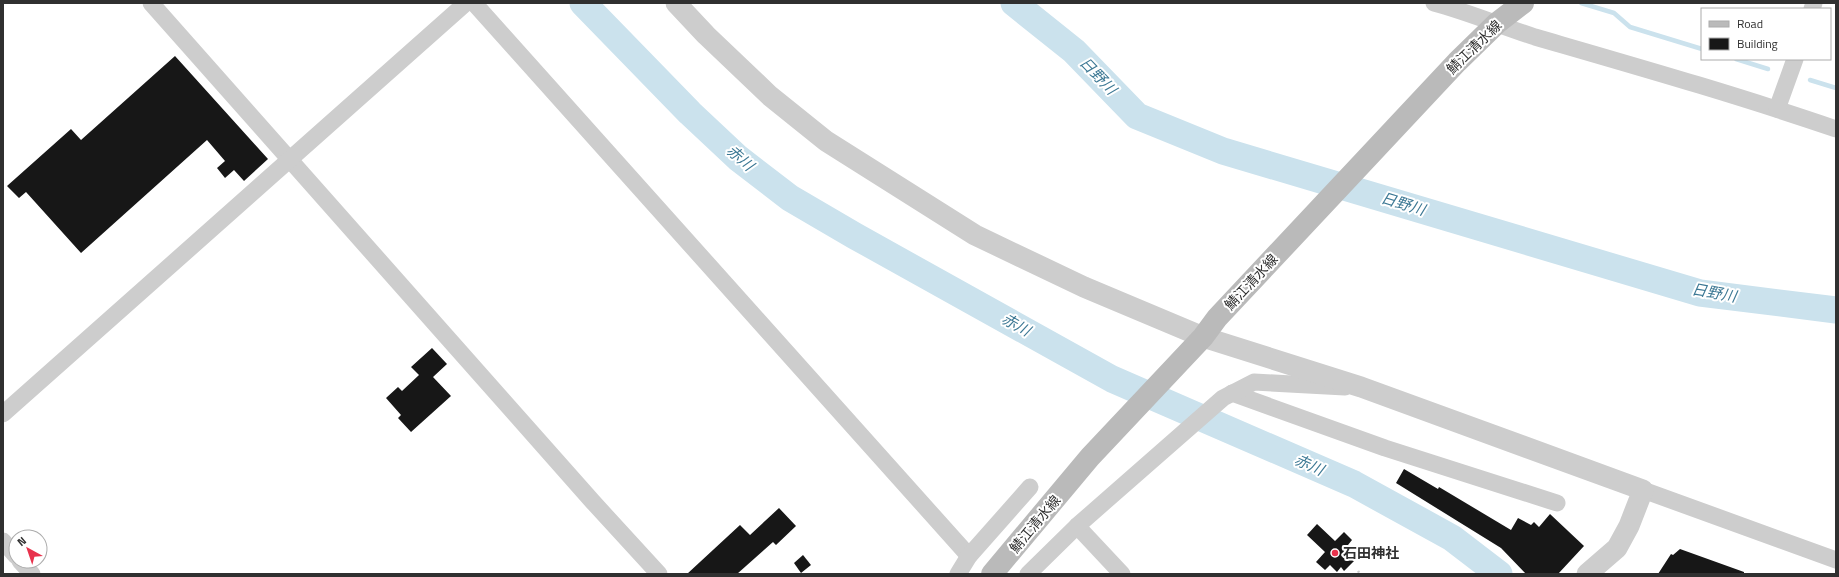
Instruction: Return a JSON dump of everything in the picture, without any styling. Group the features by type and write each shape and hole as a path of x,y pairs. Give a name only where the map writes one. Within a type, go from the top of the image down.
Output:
{"main road":[{"name":"鯖江清水線","path":"992,574 1090,457 1203,337 1218,318 1457,62 1497,23 1523,3"}],"street":[{"path":"151,3 593,502 659,574"},
{"path":"3,414 466,3"},
{"path":"474,3 969,556"},
{"path":"676,3 706,35 770,96 826,141 975,235 1084,287 1203,337 1361,388 1836,560"},
{"path":"1434,3 1466,12 1527,34 1777,109 1836,129"},
{"path":"1777,109 1795,60"},
{"path":"1028,574 1076,526 1223,398 1254,382 1361,388"},
{"path":"1232,393 1385,448 1557,503"},
{"path":"958,574 969,556 1030,487"},
{"path":"1588,574 1617,548 1629,526 1643,490"},
{"path":"1076,526 1122,574"}],"building":[{"path":"175,56 268,159 244,181 234,170 225,178 217,168 225,161 207,140 81,253 26,192 19,198 7,186 71,129 81,140"},
{"path":"432,348 447,364 433,377 451,396 411,432 398,418 401,415 386,398 398,387 402,391 419,375 411,367"},
{"path":"1404,469 1438,489 1439,487 1511,530 1518,518 1531,525 1534,522 1539,527 1550,514 1584,546 1558,574 1526,574 1501,548 1396,483"},
{"path":"779,508 796,526 776,545 773,542 737,574 687,574 740,525 750,535"},
{"path":"1317,524 1335,541 1344,532 1352,540 1348,545 1355,552 1351,557 1355,560 1344,571 1341,567 1337,572 1330,565 1325,570 1316,562 1325,552 1307,535"},
{"path":"1680,549 1744,572 1744,574 1658,574 1671,554 1673,555"},
{"path":"803,555 811,565 801,573 794,563"}],"waterway":[{"name":"赤川","path":"583,3 690,113 738,158 790,198 855,236 1112,379 1354,484 1452,538 1499,574"},
{"name":"日野川","path":"1014,3 1074,51 1137,116 1223,151 1700,293 1836,310"},
{"path":"1581,3 1614,13 1630,27 1701,49"},
{"path":"1739,60 1768,69"},
{"path":"1810,80 1836,88"}],"place":[{"name":"石田神社","path":"1335,553"}]}
